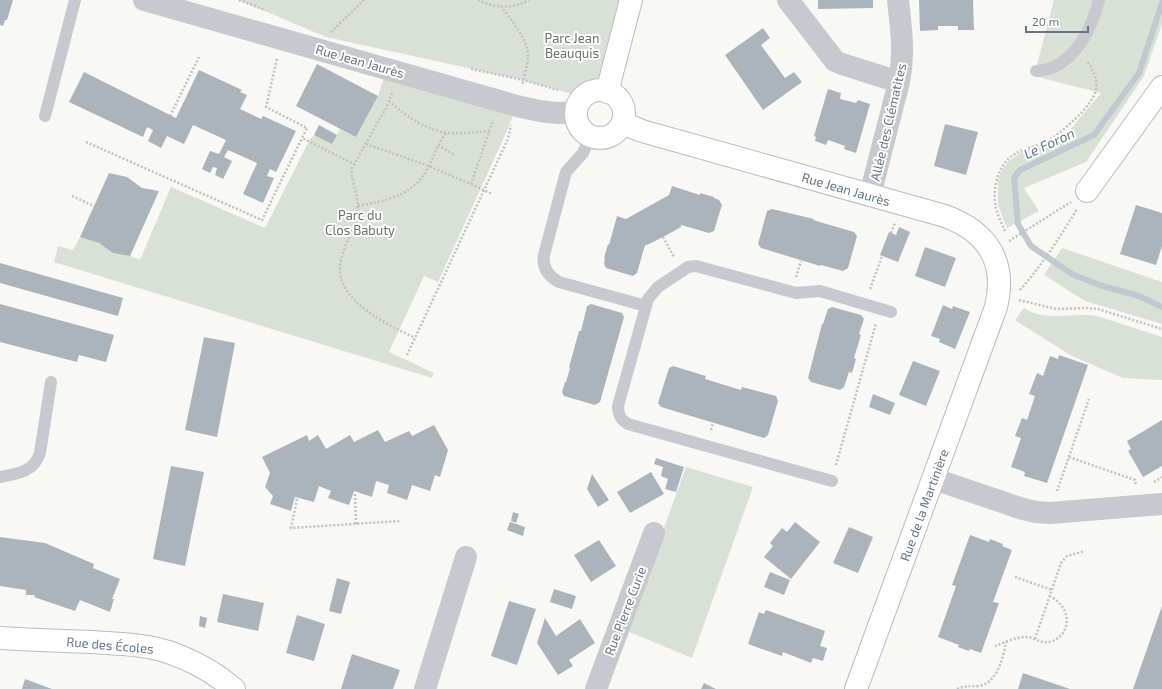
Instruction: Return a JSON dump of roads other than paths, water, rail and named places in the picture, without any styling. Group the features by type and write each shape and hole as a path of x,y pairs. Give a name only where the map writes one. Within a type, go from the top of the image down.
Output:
{"street":[{"name":"Rue Jean Jaurès","path":"144,0 508,104 544,112 561,113 576,111"},
{"path":"607,92 631,0"},
{"path":"788,0 835,61 899,82"},
{"name":"Allée des Clématites","path":"870,195 899,82 902,64 903,43 898,0"},
{"path":"1087,191 1162,87"},
{"path":"596,91 607,92 612,94 620,101 623,112 622,122 617,130 609,136 600,138 590,136 586,134 578,125 576,120 576,111 580,101 588,94 596,91"},
{"name":"Rue Jean Jaurès","path":"622,122 642,131 959,221 971,228 981,237 991,251 998,271 1000,290 992,321"},
{"name":"Rue de la Martinière","path":"856,689 992,321"},
{"path":"934,478 1030,511 1050,513 1162,504"},
{"name":"Rue Pierre Curie","path":"596,689 654,533"},
{"path":"425,689 466,557"},
{"name":"Rue des Écoles","path":"0,638 123,644 150,648 168,652 192,662 213,673 234,689"}],"lane":[{"path":"45,116 75,0"},
{"path":"1036,71 1044,70 1061,63 1070,57 1078,48 1091,25 1099,0"},
{"path":"590,136 582,153 566,172 544,255 544,265 550,276 558,282 646,306"},
{"path":"832,481 624,422 619,415 618,406 648,299 654,290 682,271 692,266 701,266 796,293 820,291 885,311"},
{"path":"0,477 24,472 32,467 37,461 40,453 51,382"}],"waterway":[{"name":"Le Foron","path":"1162,3 1139,73 1094,135 1020,170 1014,178 1018,224 1031,246 1072,274 1099,285 1139,296 1162,307"}],"park label":[{"name":"Parc Jean Beauquis","path":"572,46"},
{"name":"Parc du Clos Babuty","path":"360,222"}]}
